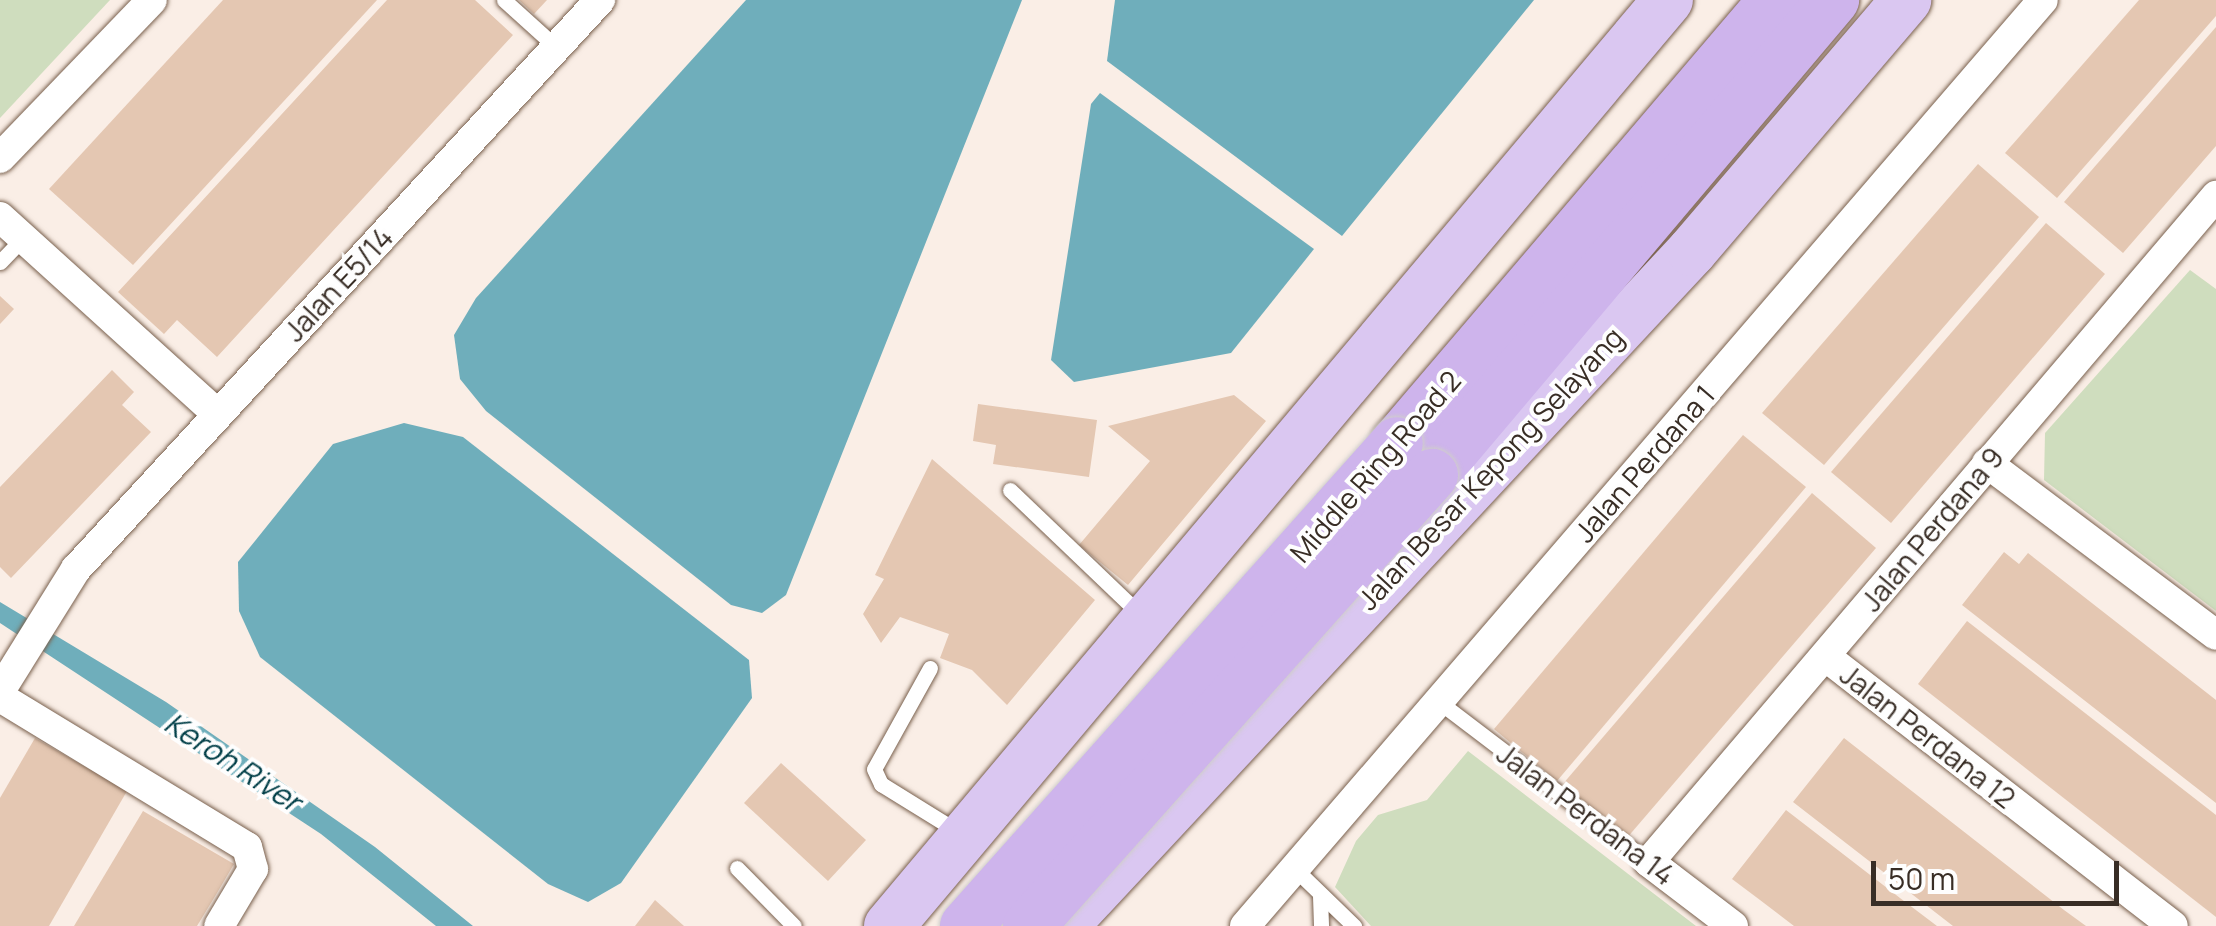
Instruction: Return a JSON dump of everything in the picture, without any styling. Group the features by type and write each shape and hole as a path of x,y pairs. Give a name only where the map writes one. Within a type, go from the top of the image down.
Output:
{"highway":[{"name":"Middle Ring Road 2","path":"966,926 1397,443 1775,0"},
{"name":"Middle Ring Road 2","path":"1030,926 1432,476 1832,0"}],"main road":[{"path":"888,926 1149,624 1668,0"},
{"name":"Jalan Besar Kepong Selayang","path":"1063,926 1692,252 1906,0"},
{"path":"1076,704 1034,798 1043,838 1085,859 1114,853 1164,818"}],"street":[{"path":"0,158 152,0"},
{"name":"Jalan E5/14","path":"2,688 76,569 600,0"},
{"name":"Jalan Perdana 1","path":"1245,926 2043,0"},
{"name":"Jalan Perdana 9","path":"1649,862 2216,196"},
{"path":"0,217 10,251 218,415"},
{"path":"1987,463 2216,635"},
{"name":"Jalan Perdana 12","path":"1825,656 2174,926"},
{"path":"2,688 247,847 253,869 219,926"},
{"name":"Jalan Perdana 14","path":"1649,862 1734,926"}],"lane":[{"path":"504,0 556,47"},
{"path":"1010,490 1149,624"},
{"path":"930,668 874,770 881,784 965,836"},
{"name":"Jalan Perdana 14","path":"1438,701 1649,862"},
{"path":"1293,867 1354,926"},
{"path":"737,868 794,926"},
{"path":"1320,896 1321,926"}],"green space":[{"path":"0,0 110,0 0,118"},
{"path":"2190,270 2216,289 2216,611 2044,480 2045,433"},
{"path":"1468,751 1696,926 1371,926 1335,887 1356,841 1378,815 1427,800"}],"water":[{"path":"746,0 1022,0 786,595 762,613 731,605 486,411 460,379 454,335 476,298"},
{"path":"1115,0 1534,0 1342,236 1107,61"},
{"path":"1100,93 1314,249 1231,353 1074,382 1051,360 1091,104"},
{"path":"404,423 463,437 749,660 752,698 621,883 588,902 548,884 260,657 239,611 238,562 333,444"},
{"name":"Keroh River","path":"0,602 166,702 375,847 473,926 436,926 321,834 0,623"}],"building":[{"path":"223,0 377,0 133,265 49,189"},
{"path":"387,0 475,0 513,35 217,357 177,320 164,334 118,292"},
{"path":"519,0 547,0 534,14"},
{"path":"2139,0 2216,0 2216,16 2057,198 2005,153"},
{"path":"2216,27 2216,146 2123,253 2064,202"},
{"path":"1978,164 2039,217 1824,465 1762,413"},
{"path":"2046,223 2105,274 1891,523 1831,472"},
{"path":"0,296 14,309 0,324"},
{"path":"112,370 134,392 122,405 151,432 11,578 0,567 0,487"},
{"path":"1234,395 1266,421 1128,585 1079,545 1150,461 1108,426"},
{"path":"978,404 1097,420 1089,477 993,464 996,445 973,441"},
{"path":"1743,435 1806,487 1557,781 1494,729"},
{"path":"932,459 1095,600 1007,705 972,670 940,658 949,634 900,617 881,643 863,614 884,579 875,575"},
{"path":"1812,493 1876,548 1626,839 1562,785"},
{"path":"2004,552 2019,564 2028,553 2216,700 2216,803 1962,605"},
{"path":"1967,621 2216,815 2216,917 1918,684"},
{"path":"35,738 127,791 49,926 0,926 0,798"},
{"path":"1844,738 2086,926 1953,926 1793,802"},
{"path":"781,763 866,840 828,881 744,803"},
{"path":"1786,810 1937,926 1794,926 1732,879"},
{"path":"143,811 234,864 217,893 197,926 74,926"},
{"path":"655,900 684,926 635,926"}]}
